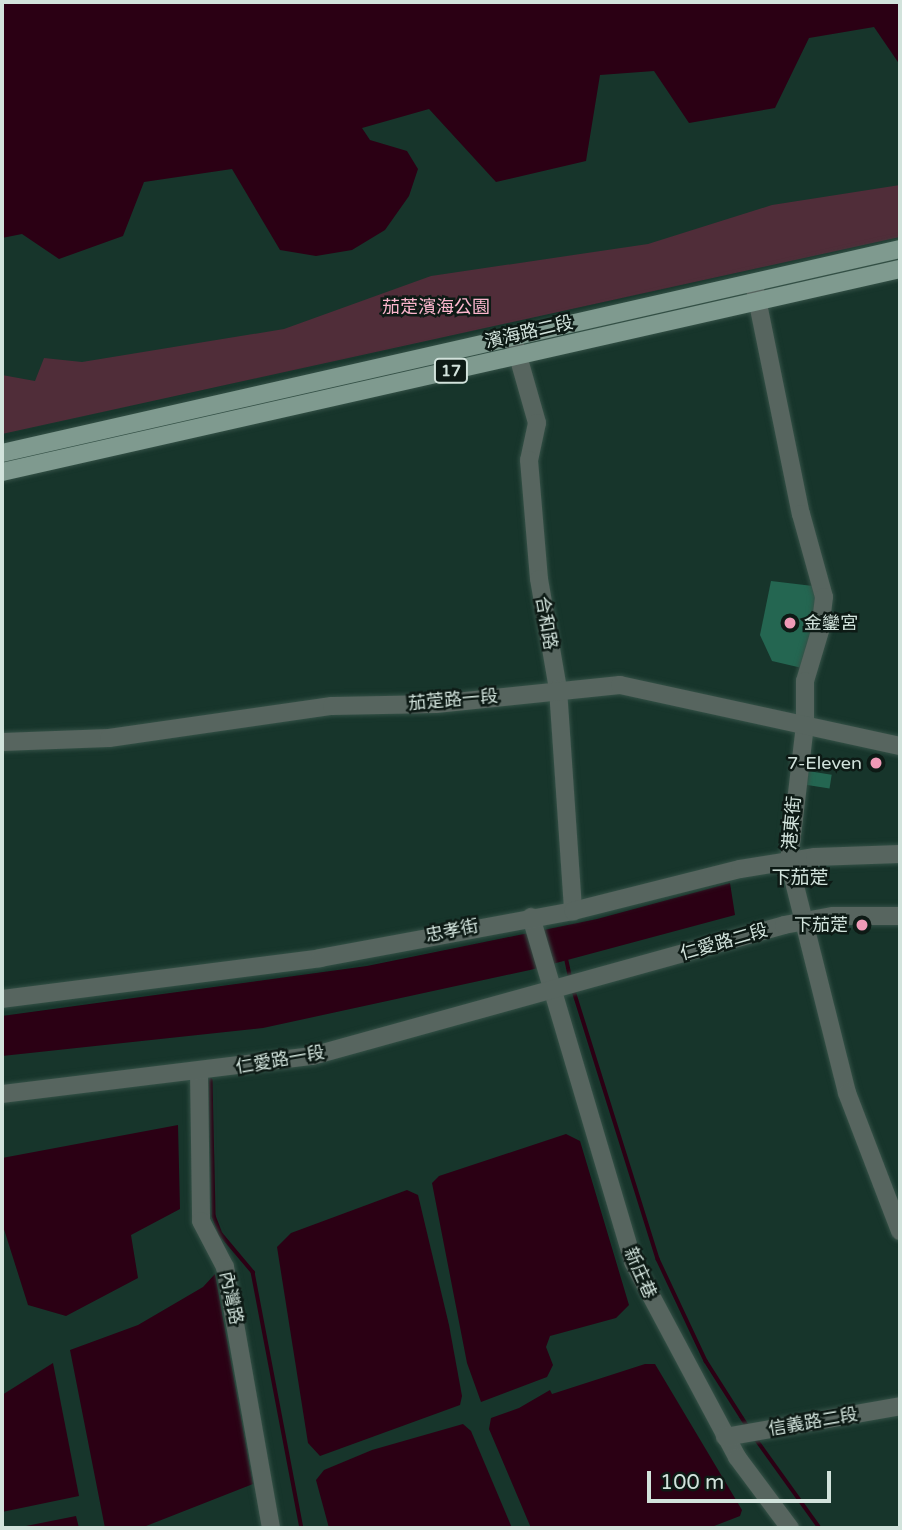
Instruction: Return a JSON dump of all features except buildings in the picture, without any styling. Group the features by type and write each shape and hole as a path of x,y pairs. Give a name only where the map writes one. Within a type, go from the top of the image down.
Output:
{"main road":[{"name":"濱海路二段","path":"2,453 900,249"},
{"name":"濱海路二段","path":"2,472 900,269"}],"street":[{"name":"港東街","path":"754,284 805,532 824,597 820,631 805,681 805,725 789,862 847,1093 900,1231"},
{"name":"合和路","path":"513,338 537,423 529,460 539,579 558,689 573,911"},
{"name":"茄萣路一段","path":"2,742 108,738 332,706 436,704 558,689 620,685 900,746"},
{"name":"忠孝街","path":"2,999 307,960 532,923 740,869 900,853"},
{"name":"仁愛路二段","path":"563,987 803,922 833,916 900,916"},
{"name":"新庄巷","path":"532,923 543,965 563,987 634,1262 725,1437 790,1528"},
{"name":"仁愛路一段","path":"2,1094 199,1072 312,1056 563,987"},
{"name":"內灣路","path":"199,1072 201,1221 225,1267 271,1528"},
{"name":"信義路二段","path":"725,1437 900,1406"}],"green space":[{"name":"茄萣濱海公園","path":"900,185 900,237 2,434 2,375 35,381 44,358 82,362 284,329 431,276 648,244 772,205"}],"shaded area":[{"path":"2,2 900,2 900,65 874,27 809,38 775,108 689,123 654,71 600,75 586,161 496,182 429,109 362,128 370,140 407,151 418,169 409,196 385,230 352,250 316,256 280,250 232,169 144,182 123,236 59,259 22,234 2,238"},
{"path":"730,883 735,915 530,970 263,1028 2,1056 2,1016 367,966 597,919"},
{"path":"178,1125 180,1209 131,1235 138,1278 66,1316 28,1305 2,1223 2,1158"},
{"path":"566,1134 580,1141 629,1305 616,1318 550,1336 546,1347 553,1365 547,1377 481,1402 467,1363 432,1183 439,1176"},
{"path":"407,1190 418,1195 449,1325 462,1396 460,1405 320,1456 308,1443 277,1247 291,1233"},
{"path":"215,1274 253,1484 141,1528 105,1528 70,1350 138,1325 203,1287"},
{"path":"53,1363 79,1496 2,1512 2,1395"},
{"path":"645,1364 655,1364 742,1510 740,1516 709,1528 531,1528 489,1429 491,1418 519,1408 550,1390 552,1394"},
{"path":"463,1424 471,1431 512,1528 329,1528 316,1480 324,1470 372,1450"},
{"path":"76,1516 79,1528 16,1528"}],"waterway":[{"path":"567,961 571,980"},
{"path":"574,991 658,1259 706,1361 748,1427"},
{"path":"211,1080 214,1216 221,1234 253,1272 302,1528"},
{"path":"756,1439 820,1528"}],"place":[{"name":"金鑾宮","path":"790,623"},
{"name":"7-Eleven","path":"876,763"},
{"name":"下茄萣","path":"862,925"}],"district":[{"name":"下茄萣","path":"800,879"}]}
